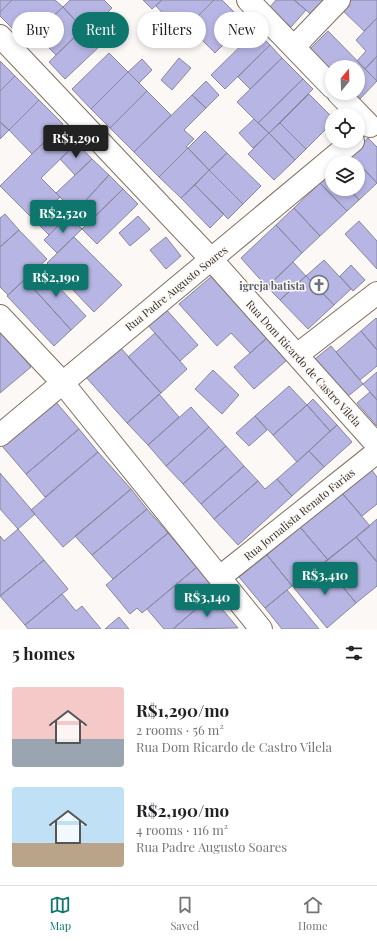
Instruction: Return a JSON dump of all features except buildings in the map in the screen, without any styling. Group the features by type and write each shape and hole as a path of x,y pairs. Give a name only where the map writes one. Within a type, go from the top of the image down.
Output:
{"street":[{"path":"248,0 325,80"},
{"path":"294,47 339,0"},
{"name":"Rua Dom Ricardo de Castro Vilela","path":"0,36 211,259 377,445"},
{"path":"344,100 368,128"},
{"name":"Rua Padre Augusto Soares","path":"0,435 344,148"},
{"path":"297,355 377,293"},
{"path":"0,316 62,382 261,629"},
{"name":"Rua Jornalista Renato Farias","path":"220,577 377,452"}],"place":[{"name":"igreja batista","path":"319,285"}]}
